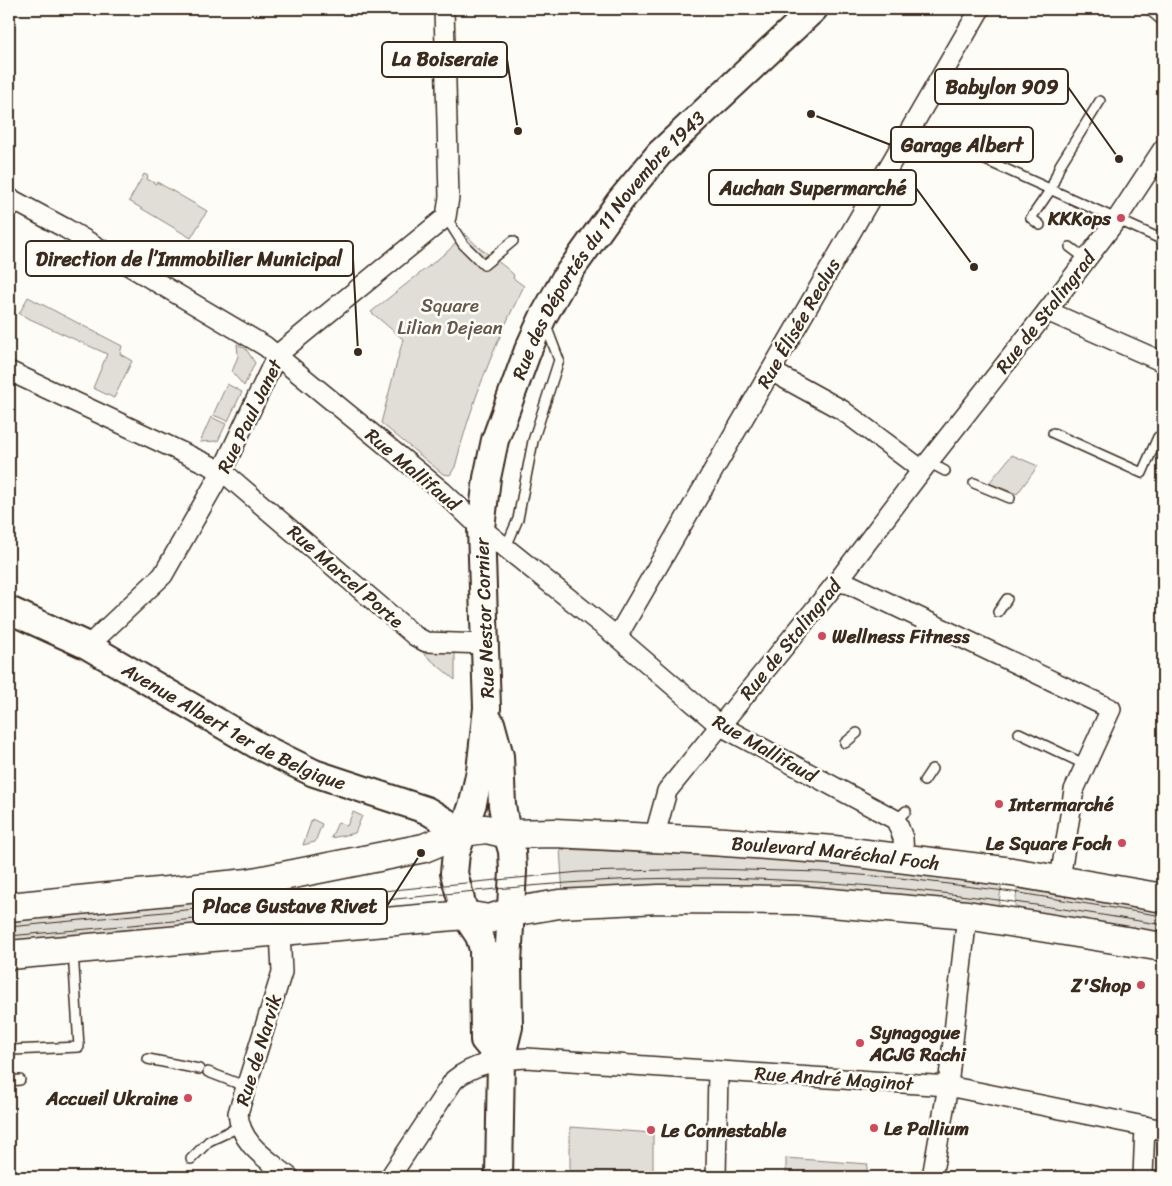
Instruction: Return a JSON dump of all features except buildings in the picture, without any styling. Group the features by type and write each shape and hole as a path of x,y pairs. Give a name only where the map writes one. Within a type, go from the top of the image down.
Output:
{"main road":[{"name":"Boulevard Maréchal Foch","path":"9,907 248,883 424,848 463,832 486,829 506,834 555,833 735,842 904,857 1060,879 1163,898"},
{"path":"9,955 73,961 280,932 465,915 490,919 511,912 558,904 711,899 797,900 967,915 1163,947"}],"street":[{"path":"444,9 449,197 446,217"},
{"name":"Rue des Déportés du 11 Novembre 1943","path":"481,528 487,478 495,440 528,350 543,317 565,278 641,174 814,9"},
{"name":"Rue Élisée Reclus","path":"617,637 980,9"},
{"path":"1156,9 1163,14"},
{"name":"Rue de Stalingrad","path":"654,838 667,791 837,582 924,466 1047,311 1117,219 1163,149"},
{"name":"Rue Mallifaud","path":"9,198 65,228 277,355 437,487 481,528 617,637 719,725 825,774 901,815 904,857"},
{"name":"Rue Paul Janet","path":"88,646 163,575 222,471 277,355 446,217"},
{"path":"1047,311 1163,362"},
{"name":"Rue Marcel Porte","path":"9,371 222,471 415,636 426,642 485,644"},
{"path":"770,372 842,410 924,466"},
{"name":"Rue Nestor Cornier","path":"481,528 487,708 480,771 456,853 454,873 465,915 479,936 483,949 484,1040 501,1060"},
{"path":"837,582 849,584 976,640 1112,709 1074,790 1060,879"},
{"name":"Avenue Albert 1er de Belgique","path":"9,610 88,646 257,745 314,772 426,810 463,832"},
{"name":"Rue Nestor Cornier","path":"487,708 500,756 502,805 506,834 512,851 509,1026 501,1060 499,1177"},
{"path":"932,1177 948,1086 967,915"},
{"name":"Rue de Narvik","path":"280,932 282,972 238,1113 239,1127 248,1143 289,1177"},
{"name":"Rue André Maginot","path":"390,1177 454,1080 466,1070 501,1060 526,1058 948,1086 1154,1128"},
{"path":"716,1177 718,1071"},
{"path":"1143,1177 1154,1128"}],"lane":[{"path":"1040,225 1031,218 1051,189 1060,164 1100,101"},
{"path":"912,127 1163,240"},
{"path":"446,217 463,244 484,265 513,241"},
{"path":"1070,247 1086,259"},
{"path":"506,547 518,519 533,441 560,360 543,317"},
{"path":"1053,433 1142,473 1158,437"},
{"path":"924,466 945,471"},
{"path":"974,483 1010,498"},
{"path":"998,612 1007,599"},
{"path":"845,743 857,733"},
{"path":"1019,733 1086,764"},
{"path":"924,781 932,769"},
{"path":"12,1050 79,1051 73,961"},
{"path":"148,1058 203,1070 247,1087"},
{"path":"9,1081 20,1080"},
{"path":"191,1159 209,1141 239,1127"}],"green space":[{"path":"144,174 148,176 147,179 156,184 157,182 207,211 191,238 129,201"},
{"name":"Square Lilian Dejean","path":"465,233 476,245 508,269 514,275 513,278 524,286 484,375 468,420 455,467 450,475 443,474 381,423 403,339 371,312 448,251"},
{"path":"28,297 122,346 120,354 132,361 114,398 93,388 107,354 19,314"},
{"path":"237,344 246,349 255,363 244,386 232,372 238,356"},
{"path":"227,384 242,392 228,421 213,415"},
{"path":"211,417 226,424 218,441 200,442"},
{"path":"1012,455 1038,466 1017,494 989,483"},
{"path":"425,651 455,651 455,680 424,654"},
{"path":"353,812 362,816 355,833 331,838 338,822 347,826"},
{"path":"312,819 322,824 315,842 303,845"},
{"path":"560,849 836,864 1002,881 998,910 563,895"},
{"path":"1018,883 1163,907 1163,937 1014,913"},
{"path":"234,896 237,924 13,945 10,917"},
{"path":"570,1127 653,1133 653,1176 690,1177 570,1177"},
{"path":"786,1158 868,1164 865,1177 786,1177"}],"tram line":[{"path":"9,927 580,872 708,869 821,872 900,878 1013,892 1163,916"},
{"path":"9,936 460,892 608,880 682,878 803,881 863,885 984,898 1163,925"}],"place":[{"name":"Garage Albert","path":"811,114"},
{"name":"La Boiseraie","path":"518,131"},
{"name":"Babylon 909","path":"1119,159"},
{"name":"KKKops","path":"1121,218"},
{"name":"Auchan Supermarché","path":"974,267"},
{"name":"Direction de l’Immobilier Municipal","path":"358,352"},
{"name":"Wellness Fitness","path":"822,636"},
{"name":"Intermarché","path":"999,804"},
{"name":"Le Square Foch","path":"1122,843"},
{"name":"Place Gustave Rivet","path":"421,853"},
{"name":"Z'Shop","path":"1141,985"},
{"name":"Synagogue ACJG Rachi","path":"860,1043"},
{"name":"Accueil Ukraine","path":"188,1098"},
{"name":"Le Pallium","path":"874,1128"},
{"name":"Le Connestable","path":"651,1130"}]}
